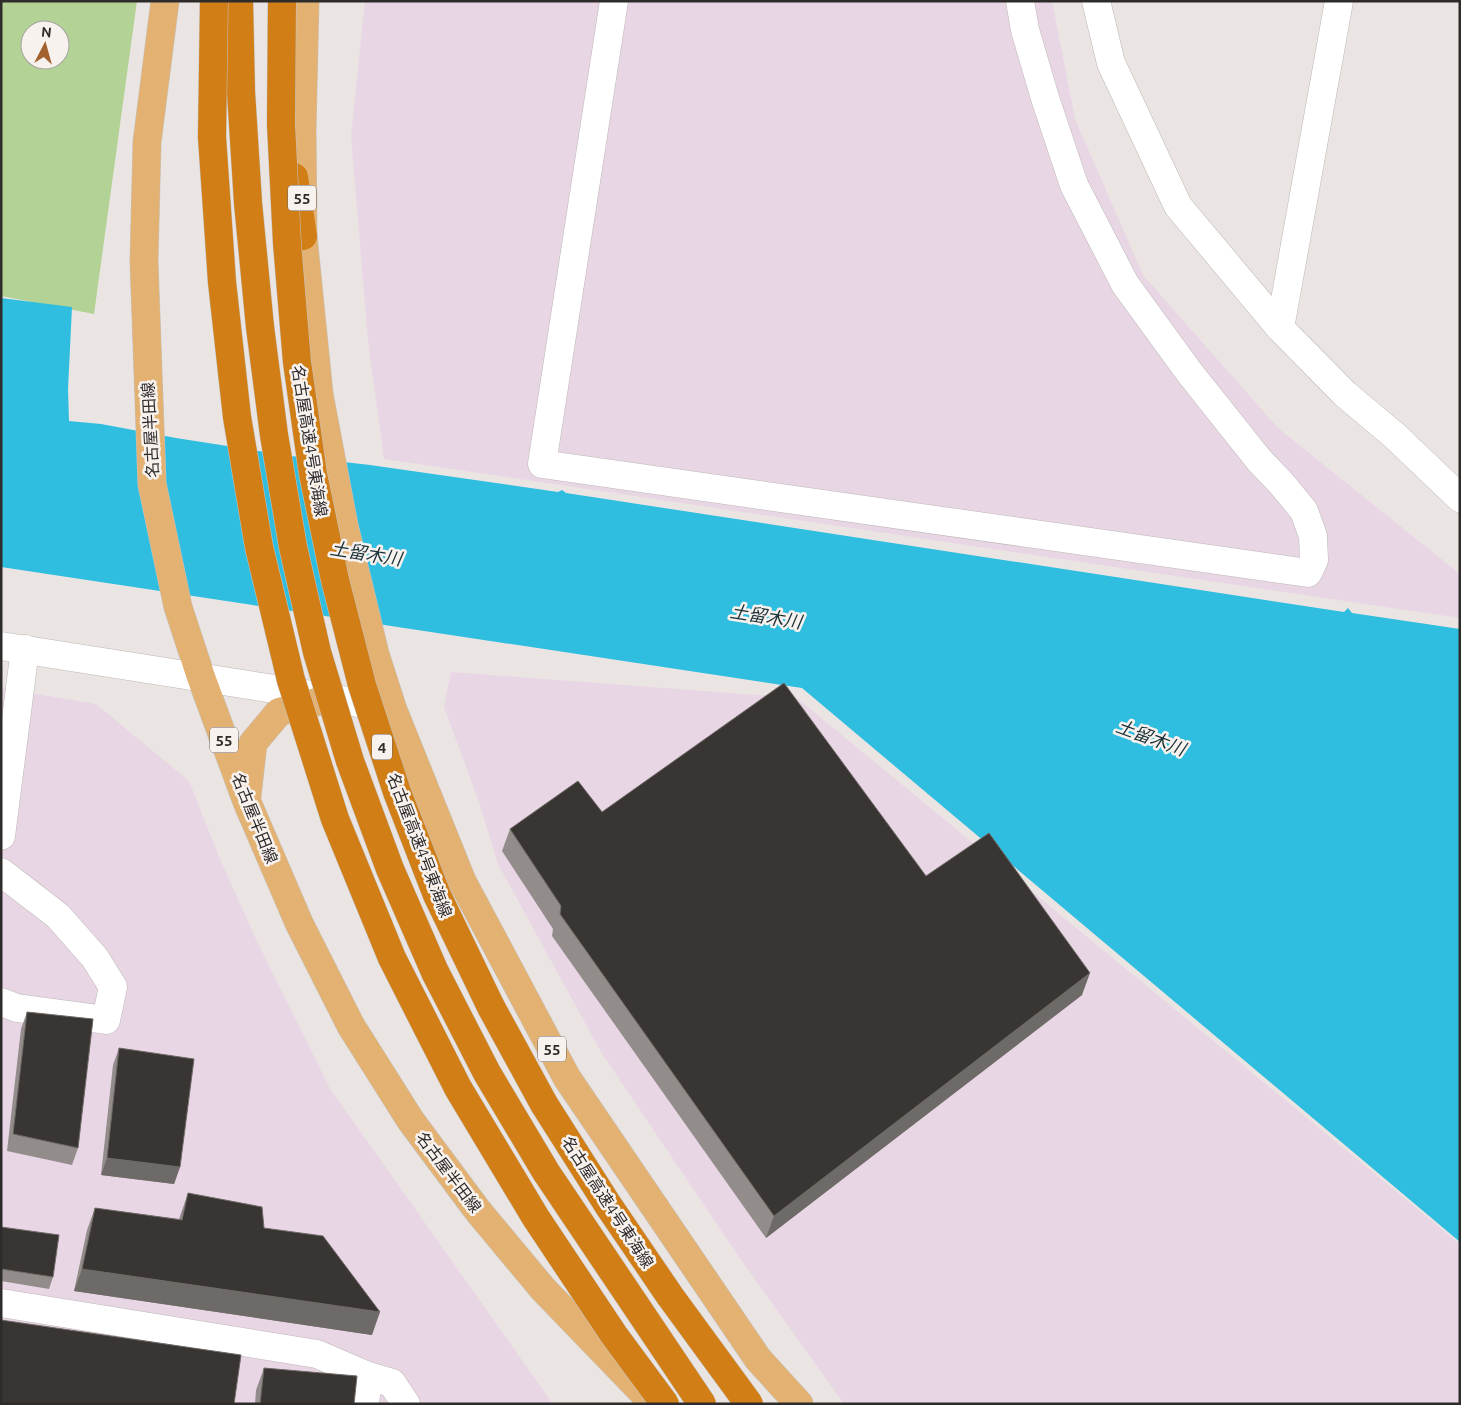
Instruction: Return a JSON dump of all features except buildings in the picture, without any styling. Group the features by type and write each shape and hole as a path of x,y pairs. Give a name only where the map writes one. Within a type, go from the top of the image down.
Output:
{"highway":[{"path":"214,1 212,137 222,282 237,417 259,546 290,680 335,819 392,958 458,1088 536,1218 614,1335 665,1404"},
{"path":"239,1 248,203 260,327 274,436 293,547 315,642 350,761 390,869 435,972 488,1073 546,1172 702,1404"},
{"path":"274,1 290,152 303,236"},
{"name":"名古屋高速4号東海線","path":"282,1 281,124 287,244 297,362 313,474 335,580 362,685 376,730 397,792 437,895 490,1007 544,1104 608,1205 670,1296 749,1404"}],"main road":[{"name":"名古屋半田線","path":"165,1 148,142 144,261 152,484 178,607 201,678 246,802 299,923 347,1018 411,1121 478,1212 543,1289 654,1404"},
{"name":"55","path":"305,1 302,130 303,236 319,394 344,526 375,654 393,710 462,881 567,1078 758,1358 798,1404"},
{"path":"246,802 253,743 279,712 331,698"}],"street":[{"path":"614,1 542,464 1308,573 1314,560 1313,536 1304,511 1259,460 1189,372 1125,284 1074,185 1045,98 1020,1"},
{"path":"1096,1 1111,63 1178,206 1280,328 1345,394 1394,436 1460,498"},
{"path":"1280,328 1338,1"},
{"path":"1,836 13,647 331,698 393,710"},
{"path":"1,872 58,916 95,958 113,987 106,1020 17,1008 1,1002"},
{"path":"1,1303 318,1354 368,1376 392,1383 406,1404"},
{"path":"365,1404 368,1376"}],"shaded area":[{"path":"365,1 1052,1 1075,119 1143,275 1278,428 1460,574 1460,618 384,459 368,342 351,136"},
{"path":"451,672 797,698 1460,1244 1460,1404 844,1404 739,1257 601,1052 498,864 480,805 444,707"},
{"path":"1,688 96,704 189,781 220,859 255,937 329,1087 553,1404 1,1404"}],"green space":[{"path":"1,1 137,1 94,314 1,296"}],"water":[{"name":"土留木川","path":"1,298 72,307 68,389 69,421 101,424 291,456 370,465 558,492 562,490 566,493 1344,612 1348,608 1352,613 1460,629 1460,1242 802,688 1,567"}]}
